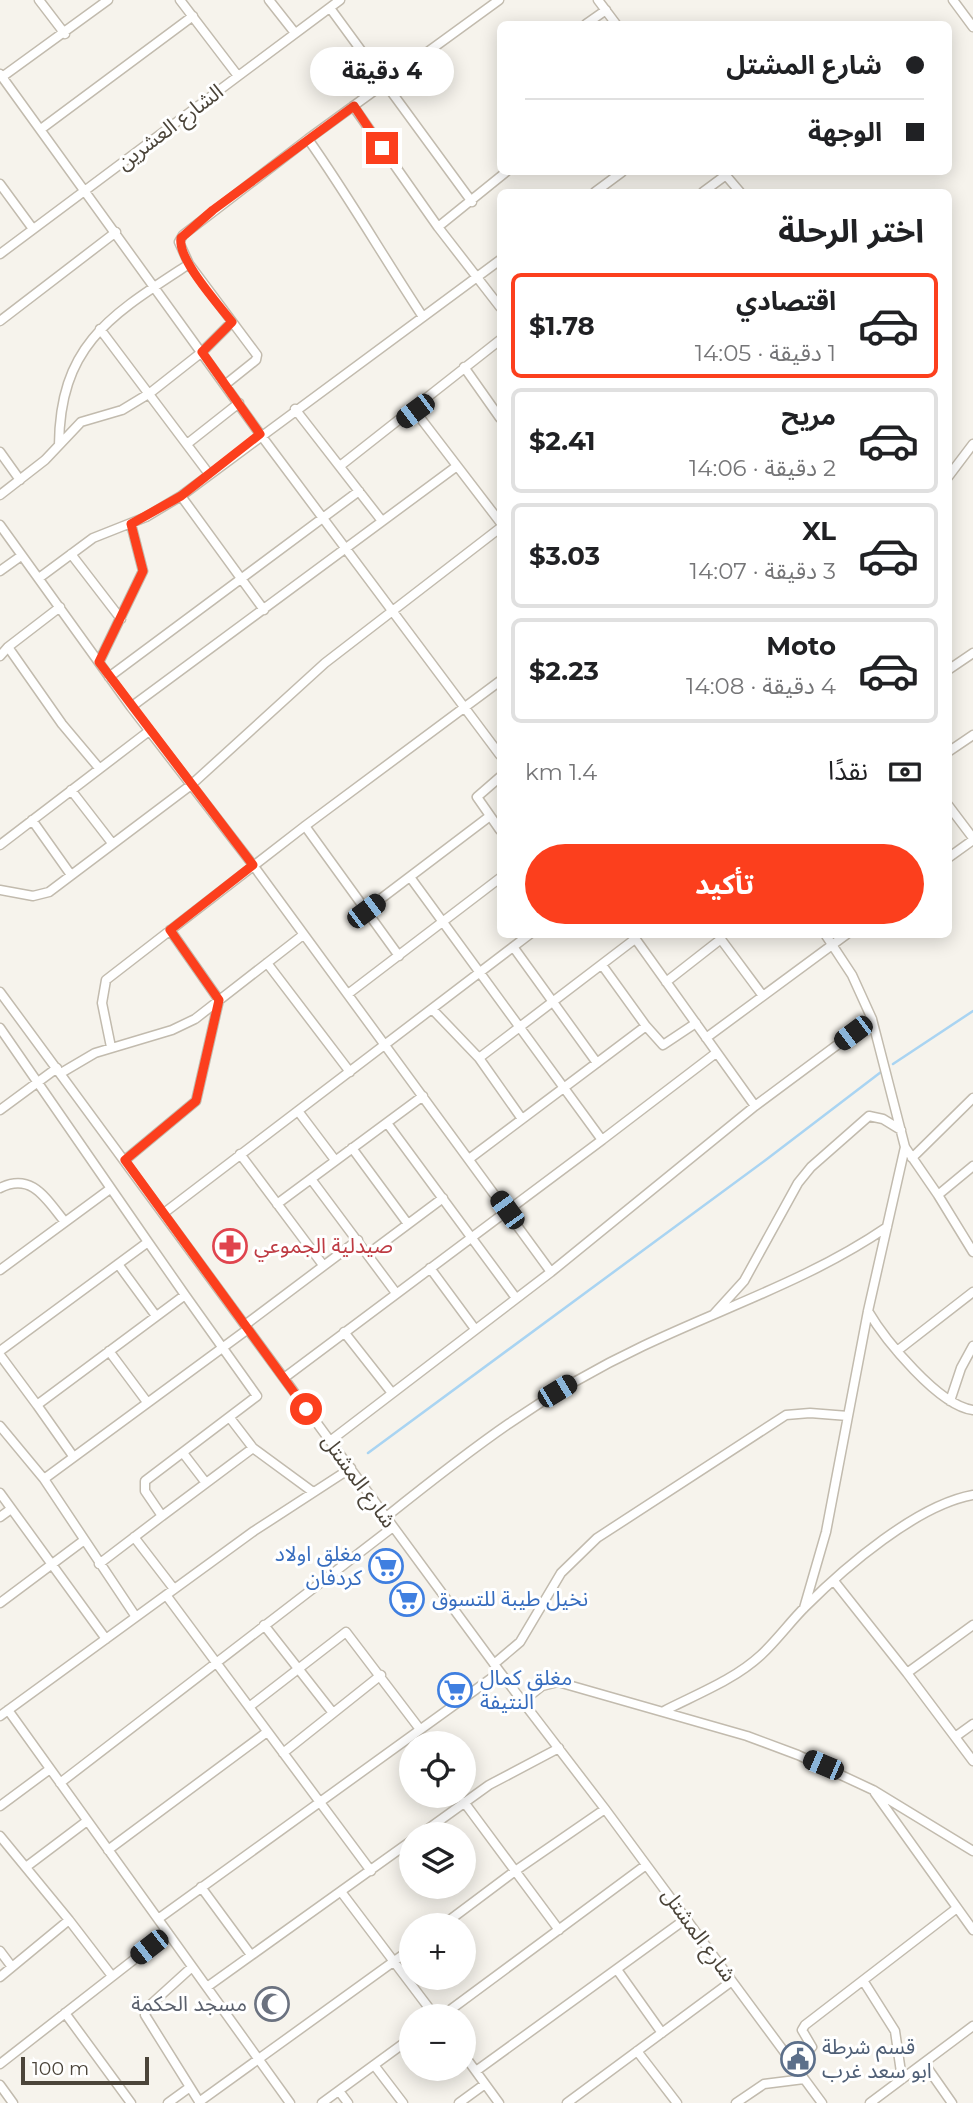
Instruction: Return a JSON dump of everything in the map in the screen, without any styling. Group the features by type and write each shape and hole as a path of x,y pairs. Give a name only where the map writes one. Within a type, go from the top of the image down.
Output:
{"street":[{"path":"39,0 65,34"},
{"path":"108,0 65,34 1,76 260,434 497,751"},
{"path":"180,0 238,76"},
{"path":"269,0 295,33"},
{"name":"الشارع العشرين","path":"0,254 341,0"},
{"path":"226,384 257,357 189,264 179,242 183,235 308,139 499,0"},
{"path":"598,0 614,21"},
{"path":"953,0 973,27"},
{"path":"330,8 472,202"},
{"path":"590,21 606,10"},
{"path":"41,129 193,16"},
{"path":"354,106 439,227 497,303"},
{"path":"308,139 348,196 366,232 423,317"},
{"path":"439,227 503,175"},
{"path":"599,189 618,175"},
{"path":"706,189 723,175"},
{"path":"727,175 738,189"},
{"path":"0,184 33,229"},
{"path":"0,321 116,232"},
{"path":"39,578 103,533 131,524 181,496 260,434 497,262"},
{"path":"59,445 59,412 66,383 88,343 100,330 154,287 189,264"},
{"path":"0,495 59,445 81,422 122,410 150,393 202,352 232,322"},
{"path":"100,330 209,474"},
{"path":"340,466 415,411 464,367 497,342"},
{"path":"464,367 497,414"},
{"path":"187,444 239,402"},
{"path":"295,409 382,522"},
{"path":"415,411 497,518"},
{"path":"952,472 973,444"},
{"path":"0,452 20,480"},
{"path":"131,708 457,466"},
{"path":"109,677 359,491"},
{"path":"181,496 264,610"},
{"path":"99,662 143,571 131,524"},
{"path":"0,525 131,708 253,865 551,1272"},
{"path":"0,890 41,895 71,874 191,785 325,663 497,530"},
{"path":"71,554 121,619"},
{"path":"0,571 21,556"},
{"path":"0,656 60,607"},
{"path":"8,647 62,724 99,768"},
{"path":"952,667 973,653"},
{"path":"111,1047 102,1003 106,980 253,865 497,683"},
{"path":"0,845 149,731"},
{"path":"952,749 973,735"},
{"path":"497,780 477,797 497,826"},
{"path":"71,790 112,844"},
{"path":"952,811 973,839 952,855"},
{"path":"366,911 490,816"},
{"path":"32,820 71,874"},
{"path":"305,826 399,956"},
{"path":"410,877 602,1140"},
{"path":"348,994 497,880"},
{"path":"125,1160 196,1101 219,1000 170,930"},
{"path":"0,1110 37,1083 59,1071 111,1047 172,1030 195,1019 303,935"},
{"path":"164,1213 525,938"},
{"path":"479,1058 602,965 632,938"},
{"path":"634,938 755,1106"},
{"path":"666,982 718,938"},
{"path":"720,938 763,996"},
{"path":"827,938 852,975 872,1019 905,1147 971,1240 973,1252"},
{"path":"706,1038 842,938"},
{"path":"514,948 597,1062"},
{"path":"267,963 350,1072"},
{"path":"602,965 663,1045 696,1023"},
{"name":"شارع المشتل","path":"0,992 494,1664 687,1918 821,2103"},
{"path":"432,1010 479,1058 522,1119"},
{"path":"331,1441 551,1272 755,1106 872,1019"},
{"path":"469,1159 646,1026"},
{"path":"0,1029 257,1396 145,1481 145,1491 162,1516"},
{"path":"284,1378 716,1053"},
{"path":"277,1204 423,1096"},
{"path":"912,1158 973,1098"},
{"path":"298,1111 335,1160"},
{"path":"711,1318 744,1282 786,1201 811,1167 869,1116 883,1119 901,1130"},
{"path":"387,1123 516,1298"},
{"path":"804,1608 827,1532 867,1311 905,1147"},
{"path":"352,1148 408,1224"},
{"path":"240,1154 323,1265"},
{"path":"937,1195 973,1166"},
{"path":"311,1179 396,1293"},
{"path":"0,1188 13,1182 31,1186 65,1222"},
{"path":"0,1270 110,1189"},
{"path":"368,1254 443,1198"},
{"path":"386,1517 516,1415 644,1345 827,1265 887,1227"},
{"path":"44,1479 222,1348 323,1265 358,1240"},
{"path":"73,1456 0,1353 148,1242"},
{"path":"118,1264 156,1316"},
{"path":"430,1268 475,1329"},
{"path":"897,1351 973,1292"},
{"path":"37,1405 185,1295"},
{"path":"867,1311 897,1351 950,1401 973,1410"},
{"path":"345,1332 392,1393"},
{"path":"950,1401 957,1376 973,1346"},
{"path":"109,1351 146,1402"},
{"path":"494,1664 520,1642 561,1573 597,1538 786,1415 810,1413 848,1416"},
{"path":"230,1418 253,1448 313,1492"},
{"path":"0,1426 44,1479 83,1542 136,1617"},
{"path":"99,1564 253,1448"},
{"path":"183,1453 206,1483"},
{"path":"290,2103 50,1769 4,1713 174,1589 351,1468"},
{"path":"0,1493 106,1639"},
{"path":"664,1711 740,1672 762,1655 804,1608 878,1543 909,1522 973,1495"},
{"path":"0,1517 11,1509"},
{"path":"60,1783 393,1527"},
{"path":"134,1537 174,1589"},
{"path":"0,1603 83,1542"},
{"path":"834,1581 973,1760"},
{"path":"166,1595 371,1871"},
{"path":"264,1625 333,1713"},
{"path":"908,1673 973,1625"},
{"path":"248,1707 346,1632 419,1728"},
{"path":"158,1919 500,1672"},
{"path":"283,1753 381,1675"},
{"path":"523,1701 542,1686 558,1682 747,1736 798,1755 873,1790 973,1851"},
{"path":"955,1737 973,1724"},
{"path":"108,1850 267,1732"},
{"path":"476,1794 559,1748"},
{"path":"0,1806 50,1769"},
{"path":"873,1790 973,1930"},
{"path":"437,1822 456,1808"},
{"path":"468,1808 559,1930"},
{"path":"459,1913 606,1809"},
{"path":"26,1867 87,1821"},
{"path":"0,1836 112,1976"},
{"path":"206,1987 399,1850"},
{"path":"458,2004 646,1865"},
{"path":"201,1888 251,1955"},
{"path":"342,1893 426,2004"},
{"path":"792,2062 812,2047 803,2028 957,1908"},
{"path":"499,2103 476,2071 618,1971 687,1918"},
{"path":"0,1977 69,1920"},
{"path":"0,2064 168,1933"},
{"path":"0,1951 12,1967"},
{"path":"192,1967 149,2006 145,2015 199,2103 399,1959"},
{"path":"618,1971 662,2033"},
{"path":"567,2103 732,1981"},
{"path":"864,1982 895,2031 902,2079"},
{"path":"65,2013 131,2103"},
{"path":"871,2103 973,2026"},
{"path":"322,2103 399,2047"},
{"path":"637,2051 677,2103"},
{"path":"924,2063 952,2103"},
{"path":"374,2066 403,2103"},
{"path":"736,2103 764,2084 804,2079"},
{"path":"459,2103 485,2084"},
{"path":"168,2103 190,2088"},
{"path":"1,2089 13,2103"},
{"path":"339,2091 348,2103"}],"waterway":[{"path":"893,1064 973,1011"},
{"path":"368,1453 881,1072"}],"place":[{"name":"صيدلية الجموعي","path":"230,1246"},
{"name":"مغلق اولاد كردفان","path":"386,1566"},
{"name":"نخيل طيبة للتسوق","path":"407,1599"},
{"name":"مغلق كمال النتيفة","path":"455,1690"},
{"name":"مسجد الحكمة","path":"272,2004"},
{"name":"قسم شرطة ابو سعد غرب","path":"798,2059"}],"route":[{"path":"306,1409 125,1160 191,1108 196,1101 216,1016 219,1000 170,930 253,865 131,708 99,662 137,589 143,571 131,524 181,496 260,434 202,352 232,322 189,264 179,242 181,238 213,210 354,106 382,148"}]}
